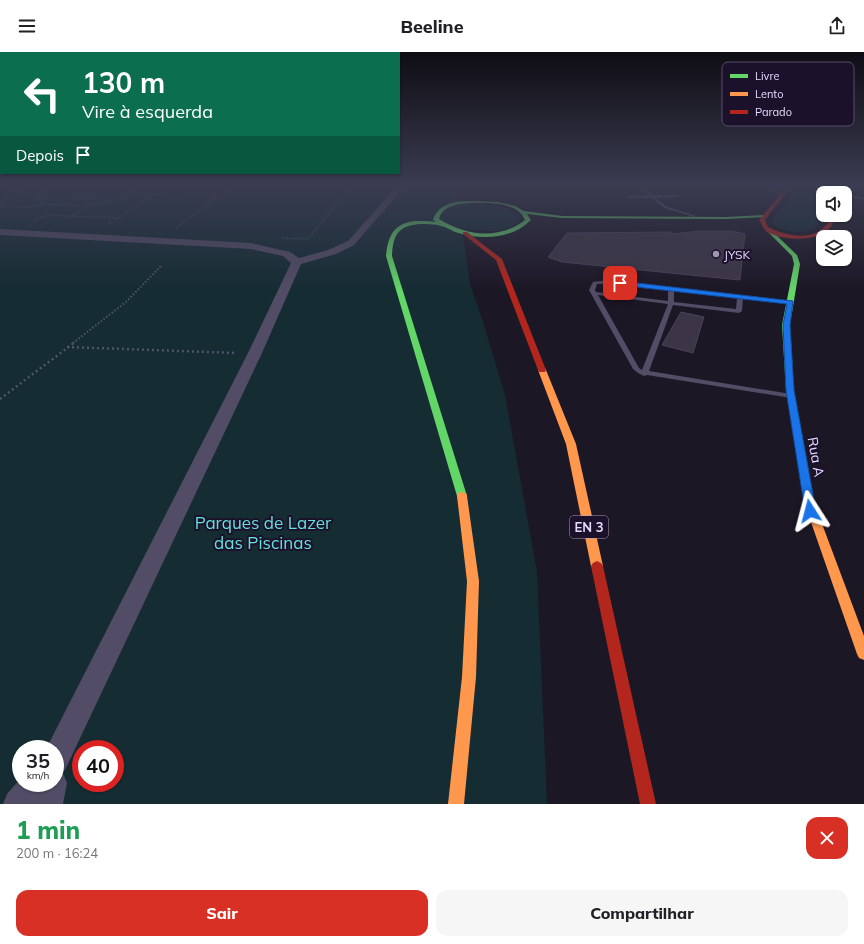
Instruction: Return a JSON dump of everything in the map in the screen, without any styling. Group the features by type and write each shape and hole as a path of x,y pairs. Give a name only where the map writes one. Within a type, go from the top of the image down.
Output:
{"street":[{"path":"64,748 297,262 332,252 351,243 371,220"},
{"path":"386,229 401,220"},
{"path":"436,220 450,229 465,233 493,234 519,229 526,224 546,220"},
{"path":"526,224 528,220"},
{"path":"734,220 794,237 823,232 830,222"},
{"path":"762,220 767,229 798,250 811,235"},
{"path":"440,224 423,222 401,227 395,231 390,240 388,256 464,501 473,581 469,677 456,804"},
{"path":"0,232 251,246 286,254 297,262"},
{"path":"465,233 498,259 506,232"},
{"path":"378,245 388,256"},
{"name":"Rua A","path":"798,250 796,271 786,325 791,396 810,511 864,654"},
{"name":"EN 3","path":"498,259 571,444 648,804"},
{"path":"17,804 27,792"},
{"path":"49,804 51,792"}],"lane":[{"path":"791,302 600,282 595,283 593,286 593,294 636,369 644,374 791,396"},
{"path":"644,374 671,303 672,289"},
{"path":"593,294 733,311 739,311 740,297"}],"path":[{"path":"108,225 115,220"},
{"path":"171,231 185,220"},
{"path":"277,238 308,239 323,220"},
{"path":"0,399 126,302 150,280 161,266"},
{"path":"67,347 254,353"}],"green space":[{"name":"Parques de Lazer das Piscinas","path":"0,220 519,220 515,225 501,230 485,231 462,229 470,284 505,395 537,572 547,804 0,804"},
{"path":"773,220 816,220 816,222 820,222 813,229 800,232 793,232 775,225"}],"building":[{"path":"700,231 732,231 745,234 740,280 562,262 548,257 567,233 671,232 670,234"},
{"path":"681,312 704,317 693,353 662,345"}],"traffic: fast":[{"path":"436,220 457,231 470,234 496,235 519,227 528,220"},
{"path":"440,224 411,224 397,230 390,244 389,256 462,496"},
{"path":"770,231 795,256 797,264 786,325 790,390 810,505"}],"traffic: slow":[{"path":"542,370 571,444 597,566"},
{"path":"456,804 469,677 473,581 462,496"},
{"path":"810,505 864,654"}],"traffic: jam":[{"path":"762,220 766,228 780,234 795,237 818,234 824,231 831,222"},
{"path":"465,233 499,259 542,370"},
{"path":"597,566 648,804"}],"place":[{"name":"JYSK","path":"716,254"}],"route":[{"path":"620,283 791,302 786,325 790,390 810,511"}]}
